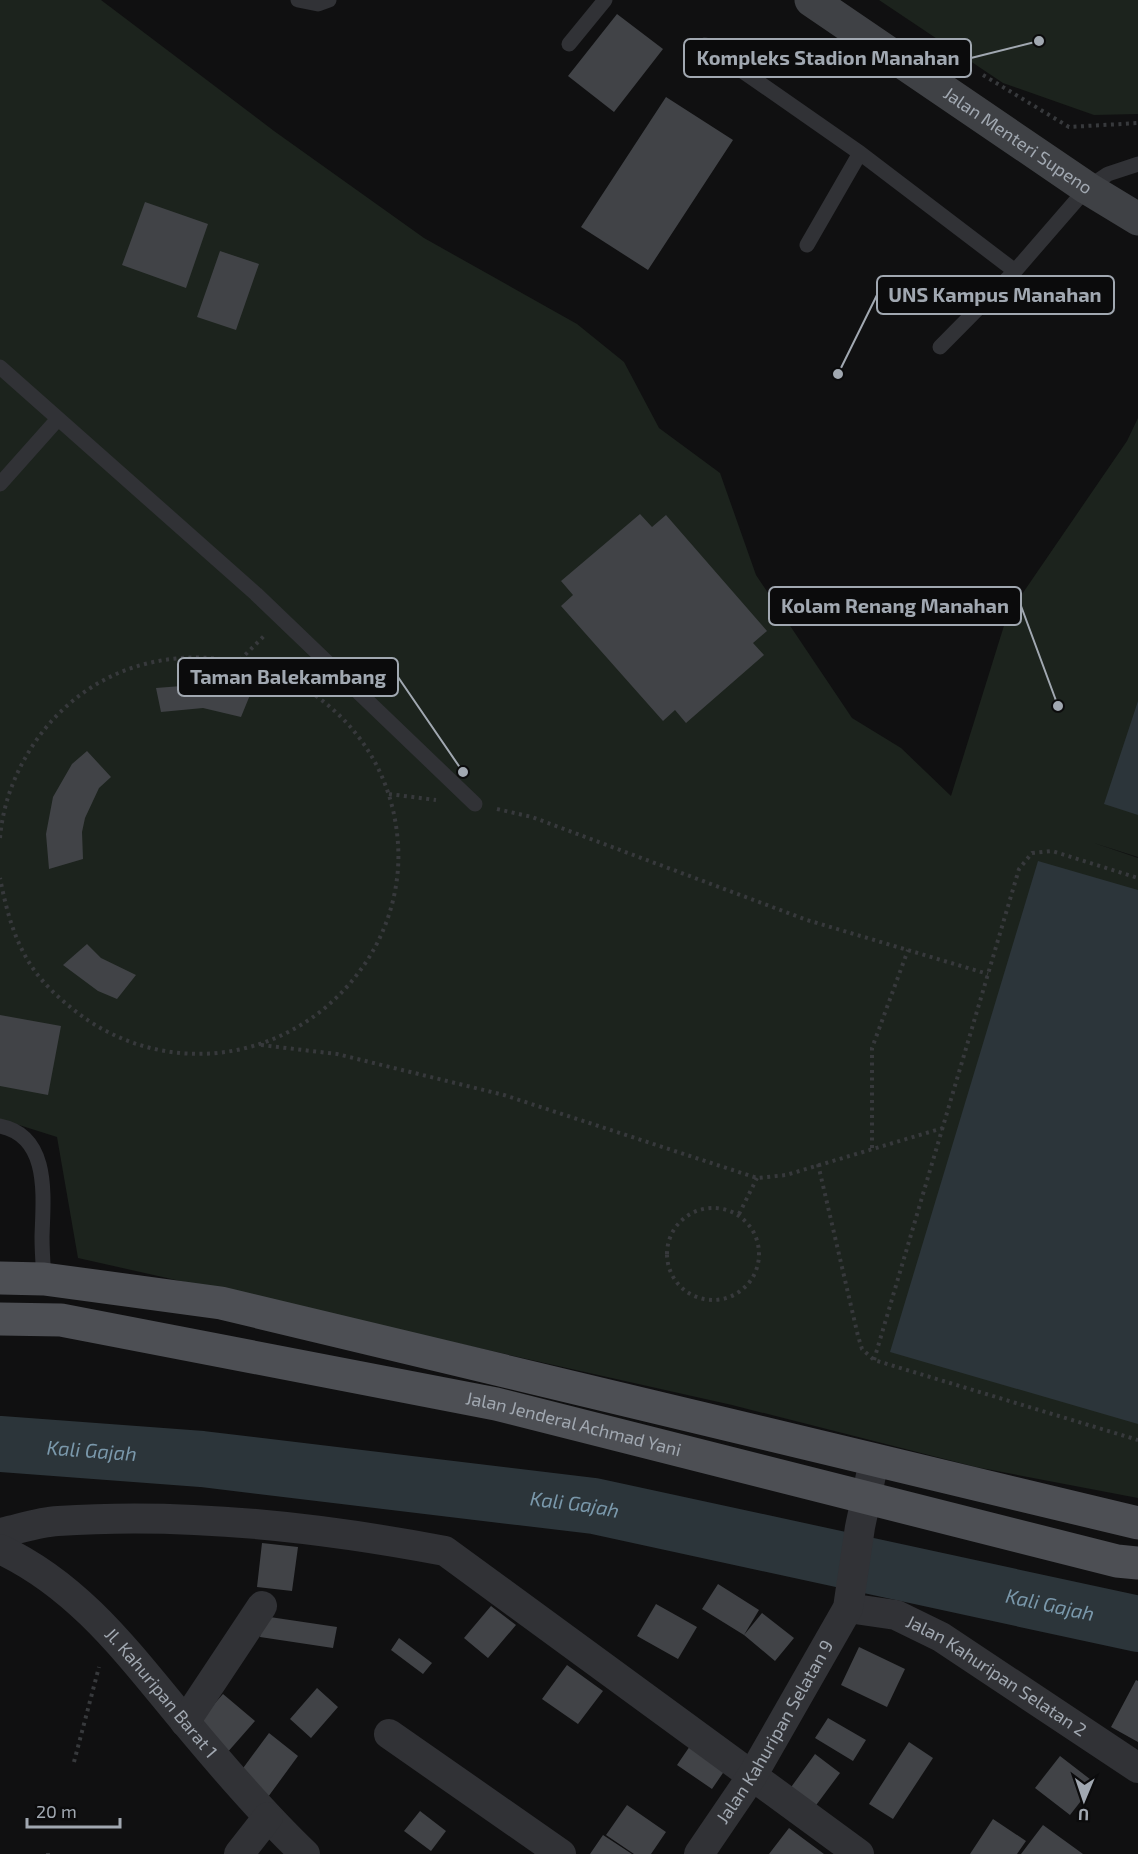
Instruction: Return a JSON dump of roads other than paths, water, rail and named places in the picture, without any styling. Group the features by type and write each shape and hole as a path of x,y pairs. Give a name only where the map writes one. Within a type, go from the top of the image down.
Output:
{"main road":[{"name":"Jalan Menteri Supeno","path":"811,0 1087,188 1138,219"},
{"name":"Jalan Jenderal Achmad Yani","path":"0,1278 44,1279 222,1303 874,1461 1138,1522"},
{"name":"Jalan Jenderal Achmad Yani","path":"0,1319 61,1320 496,1404 862,1513 1138,1563"}],"street":[{"path":"848,1604 862,1513 874,1461"},
{"path":"0,1533 56,1521 192,1519 375,1537 445,1551 859,1854"},
{"name":"Jl. Kahuripan Barat 1","path":"0,1549 58,1583 109,1632 268,1817 301,1850"},
{"name":"Jalan Kahuripan Selatan 2","path":"848,1604 897,1615 941,1637 1138,1768"},
{"name":"Jalan Kahuripan Selatan 9","path":"699,1854 752,1776 848,1604"},
{"path":"185,1722 262,1606"},
{"path":"389,1734 561,1854"},
{"path":"239,1854 268,1817"}],"lane":[{"path":"298,0 318,4 329,0"},
{"path":"569,44 606,0"},
{"path":"705,45 860,153 1015,271"},
{"path":"807,244 860,153"},
{"path":"940,347 1015,271 1087,188 1108,174 1138,164"},
{"path":"0,367 282,619 475,804"},
{"path":"0,484 57,420"},
{"path":"0,1126 27,1140 39,1160 44,1198 42,1239 44,1279"}],"waterway":[{"name":"Kali Gajah","path":"0,1444 202,1459 594,1506 1138,1624"}],"place":[{"name":"Kompleks Stadion Manahan","path":"1039,41"},
{"name":"UNS Kampus Manahan","path":"838,374"},
{"name":"Kolam Renang Manahan","path":"1058,706"},
{"name":"Taman Balekambang","path":"463,772"}]}
